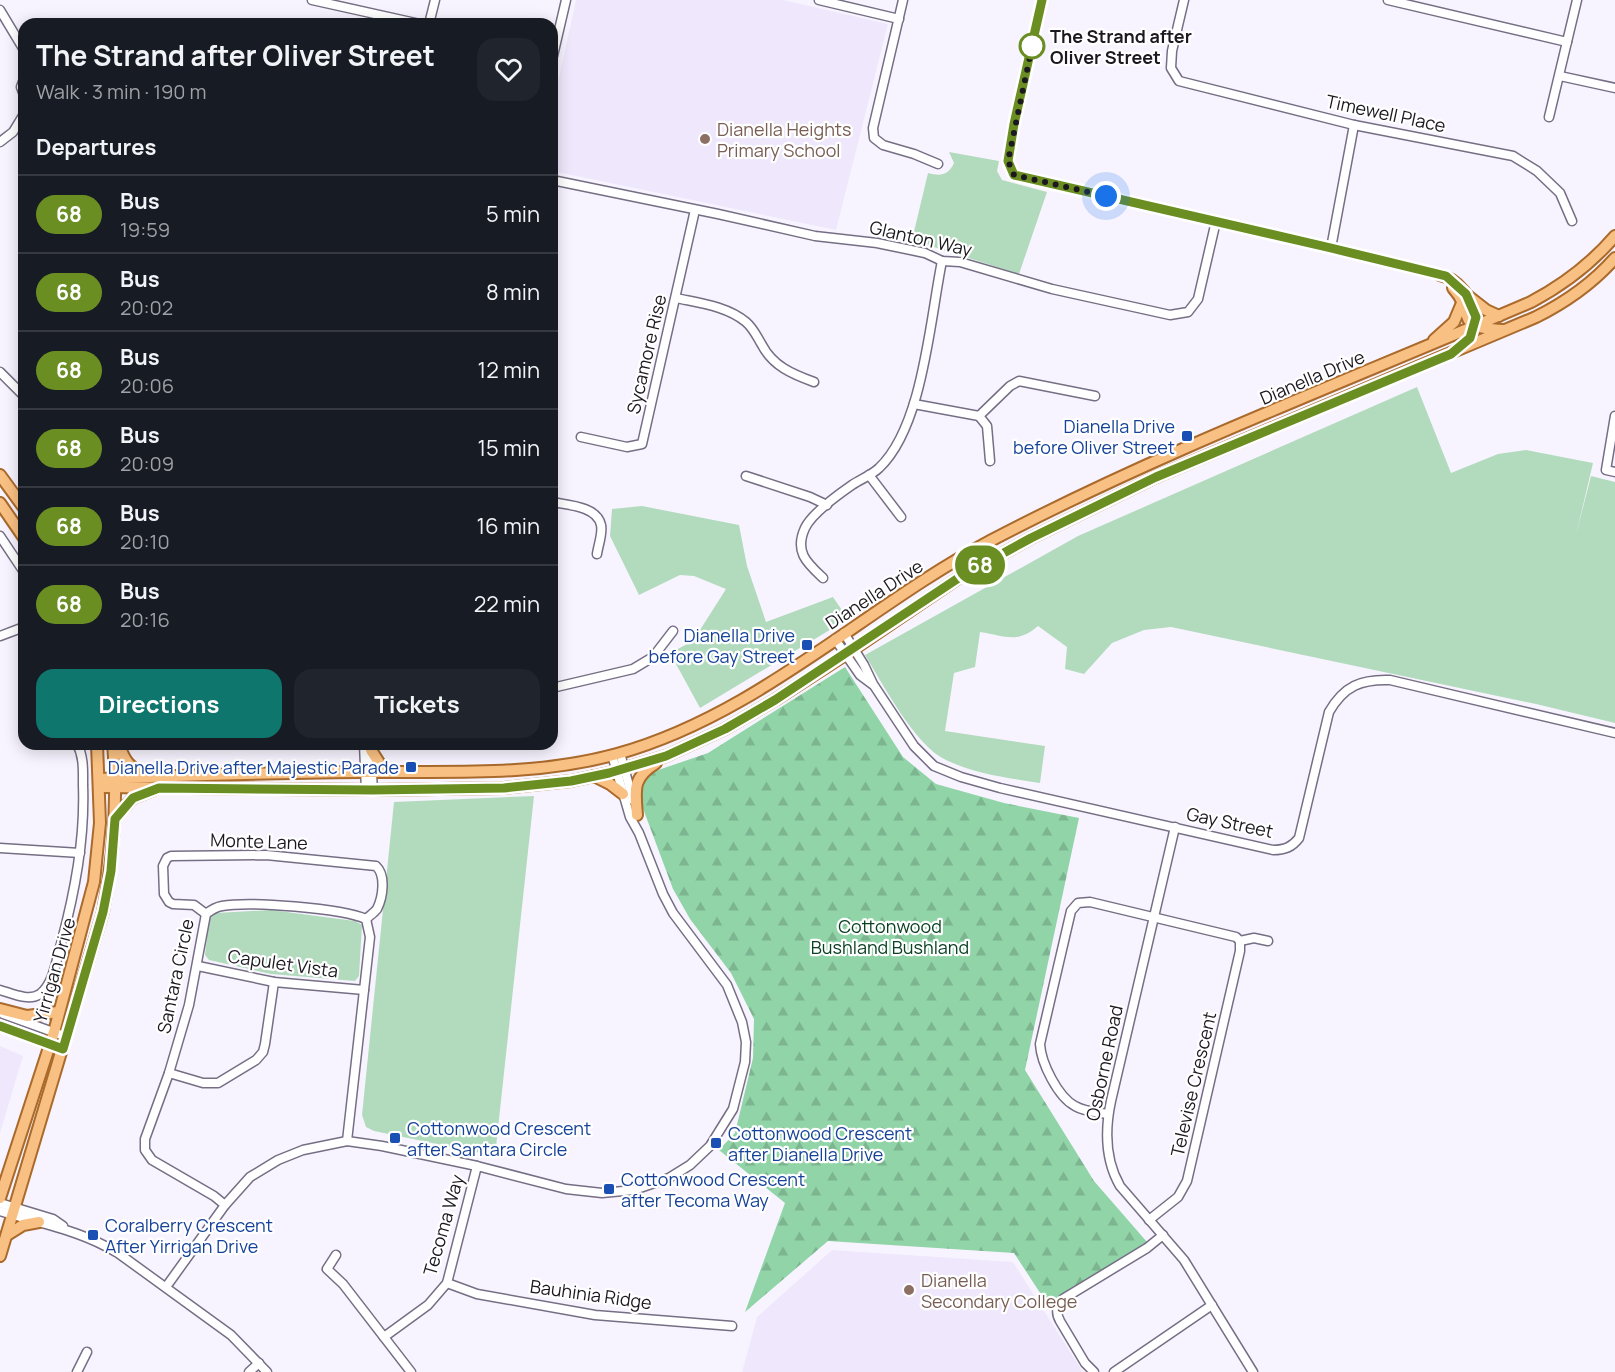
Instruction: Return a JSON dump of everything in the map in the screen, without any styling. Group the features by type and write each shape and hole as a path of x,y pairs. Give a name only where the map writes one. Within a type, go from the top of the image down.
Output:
{"main road":[{"name":"Dianella Drive","path":"159,782 369,772 501,772 568,765 616,754 660,740 713,716 771,683 951,563 1038,517 1148,463 1474,327 1546,294 1590,263 1615,236"},
{"name":"Dianella Drive","path":"100,783 159,782 370,790 504,788 571,781 620,770 666,756 725,729 775,700 960,577 1031,538 1156,477 1536,317 1564,302 1587,285 1615,258"},
{"path":"1440,275 1464,298 1499,316"},
{"path":"1464,298 1468,321 1474,327 1506,330"},
{"path":"1425,347 1452,325 1464,298"},
{"path":"1451,354 1470,338 1474,327"},
{"path":"0,475 18,500"},
{"path":"0,503 18,529"},
{"name":"Yirrigan Drive","path":"0,1198 54,1032 94,882 100,823 97,750"},
{"name":"Yirrigan Drive","path":"0,1256 103,912 111,871 115,819 113,750"},
{"path":"121,750 123,758 129,766 159,782"},
{"path":"371,750 385,772"},
{"path":"637,815 635,790 637,781 648,768 666,756"},
{"path":"594,776 623,794"},
{"path":"115,819 133,798 159,782"},
{"path":"0,1011 27,1016 58,1012"},
{"path":"6,1236 23,1225 39,1222"}],"street":[{"path":"312,0 393,18"},
{"path":"430,18 435,0"},
{"path":"558,34 566,0"},
{"path":"819,0 899,19"},
{"path":"903,0 873,128 874,138 883,145 938,164"},
{"path":"1042,0 1008,161 1014,175 1440,275"},
{"name":"Timewell Place","path":"1184,0 1172,51 1171,68 1179,81 1354,125 1512,156 1537,171 1560,193 1572,221"},
{"path":"1388,0 1567,42"},
{"path":"1550,117 1577,0"},
{"path":"0,10 18,40"},
{"path":"1560,76 1615,88"},
{"path":"0,142 13,132 18,124"},
{"path":"1331,248 1354,125"},
{"name":"Glanton Way","path":"558,181 815,236 877,243 925,253 942,261 960,262 1052,289 1170,315 1188,312 1198,299 1216,221"},
{"name":"Sycamore Rise","path":"581,437 627,447 642,444 695,210"},
{"path":"824,578 804,561 802,544 805,529 811,518 852,485 880,468 903,435 914,404 926,354 942,261"},
{"path":"676,298 712,306 740,318 748,324 762,347 779,366 792,374 814,382"},
{"path":"0,372 18,390"},
{"path":"979,416 1010,386 1019,381 1095,396"},
{"path":"914,404 979,416 987,426 990,461"},
{"path":"1615,416 1606,470 1615,472"},
{"path":"869,475 901,517"},
{"path":"746,476 810,496 827,505"},
{"path":"558,503 591,511 598,519 602,526 597,554"},
{"path":"0,536 18,563"},
{"path":"0,636 18,629"},
{"path":"558,687 633,669 653,657 673,632"},
{"name":"Gay Street","path":"839,636 849,652 864,665 873,684 914,746 934,766 961,777 1000,788 1273,850 1284,850 1299,838 1329,712 1337,699 1357,684 1374,680 1390,681 1615,734"},
{"path":"0,990 29,997 40,993 50,982 72,903 80,853 84,811 82,757 79,750"},
{"path":"368,750 370,790"},
{"path":"616,754 637,815 639,832"},
{"path":"166,1287 225,1205 250,1177 278,1160 303,1150 347,1141 382,1146 477,1166 566,1189 602,1194 634,1190 669,1178 690,1165 710,1146 733,1109 744,1062 746,1042 742,1022 728,985 673,913 655,876 639,832 630,817 623,794 620,770"},
{"name":"Osborne Road","path":"1175,827 1108,1114 1108,1149 1114,1177 1184,1260 1253,1372"},
{"path":"0,848 80,853"},
{"name":"Monte Lane","path":"206,914 194,905 169,902 163,888 163,866 167,858 171,856 266,855 376,866 382,875 380,899 375,912 366,919"},
{"path":"1108,1114 1086,1111 1069,1103 1043,1063 1040,1044 1071,911 1078,903 1090,902 1154,916 1230,934 1240,941 1254,938 1268,941"},
{"name":"Santara Circle","path":"225,1205 214,1196 152,1160 145,1150 145,1139 169,1074 189,1005 206,914 220,906 279,906 350,914 366,919"},
{"path":"347,1141 370,937 366,919"},
{"name":"Televise Crescent","path":"1149,1220 1178,1197 1187,1181 1240,951 1240,941"},
{"name":"Capulet Vista","path":"198,966 274,982 364,990"},
{"path":"169,1074 211,1084 224,1080 256,1060 263,1052 265,1044 274,982"},
{"path":"0,1011 67,1037"},
{"path":"0,1026 63,1049"},
{"name":"Tecoma Way","path":"384,1337 428,1305 447,1283 477,1166"},
{"path":"0,1203 39,1222 66,1228 98,1241 231,1335 267,1372"},
{"path":"0,1211 14,1211 53,1219 66,1228"},
{"path":"1094,1372 1085,1363 1060,1321 1057,1307 1063,1299 1163,1235"},
{"path":"336,1255 327,1269 343,1284 411,1372"},
{"name":"Bauhinia Ridge","path":"447,1283 477,1294 595,1315 732,1326"},
{"path":"1114,1372 1212,1305"},
{"path":"76,1372 87,1352"},
{"path":"249,1372 259,1363"}],"shaded area":[{"name":"Dianella Heights Primary School","path":"576,0 783,0 888,24 836,230 558,172 558,81"},
{"path":"0,1046 23,1056 0,1133"},
{"name":"Dianella Secondary College","path":"832,1250 1013,1262 1083,1372 742,1372 757,1317"}],"green space":[{"path":"949,152 999,161 997,171 1002,180 1047,192 1019,274 912,240 928,173 940,175 949,170 954,163"},
{"path":"1417,387 1451,473 1498,454 1526,450 1593,463 1576,535 1591,476 1615,482 1615,723 1536,704 1171,627 1144,630 1112,643 1084,674 1065,669 1067,647 1038,626 1031,632 1017,637 980,632 975,667 954,673 945,731 1045,746 1040,783 968,769 934,753 911,728 865,655 1078,536"},
{"path":"642,506 739,525 747,566 766,622 833,597 848,619 700,708 670,653 693,641 726,589 694,576 680,575 639,595 610,536 612,509"},
{"name":"Cottonwood Bushland Bushland","path":"845,667 903,757 936,784 1004,803 1079,818 1025,1070 1094,1181 1147,1242 1048,1305 1014,1253 828,1241 745,1312 785,1203 719,1150 735,1133 753,1058 754,1019 731,973 690,919 673,889 632,779 708,753"},
{"path":"534,796 495,1156 374,1131 366,1127 362,1115 394,802"},
{"path":"271,910 355,921 362,925 359,976 355,981 271,974 209,960 205,955 209,918 216,913"}],"bus line":[{"name":"68","path":"0,1026 63,1049 103,912 111,871 115,819 133,798 159,788 373,790 504,788 571,781 609,773 666,756 725,729 775,700 960,577 1031,538 1156,477 1451,354 1470,338 1476,317 1474,310 1466,294 1446,276 1014,175 1008,161 1042,0"}],"place":[{"name":"The Strand after Oliver Street","path":"1032,46"},
{"name":"Dianella Heights Primary School","path":"705,139"},
{"name":"Dianella Drive before Oliver Street","path":"1187,436"},
{"name":"Dianella Drive before Gay Street","path":"807,645"},
{"name":"Dianella Drive after Majestic Parade","path":"411,767"},
{"name":"Cottonwood Crescent after Santara Circle","path":"395,1138"},
{"name":"Cottonwood Crescent after Dianella Drive","path":"716,1143"},
{"name":"Cottonwood Crescent after Tecoma Way","path":"609,1189"},
{"name":"Coralberry Crescent After Yirrigan Drive","path":"93,1235"},
{"name":"Dianella Secondary College","path":"909,1290"}],"route":[{"path":"1032,46 1033,42 1008,161 1014,175 1106,196"}]}
